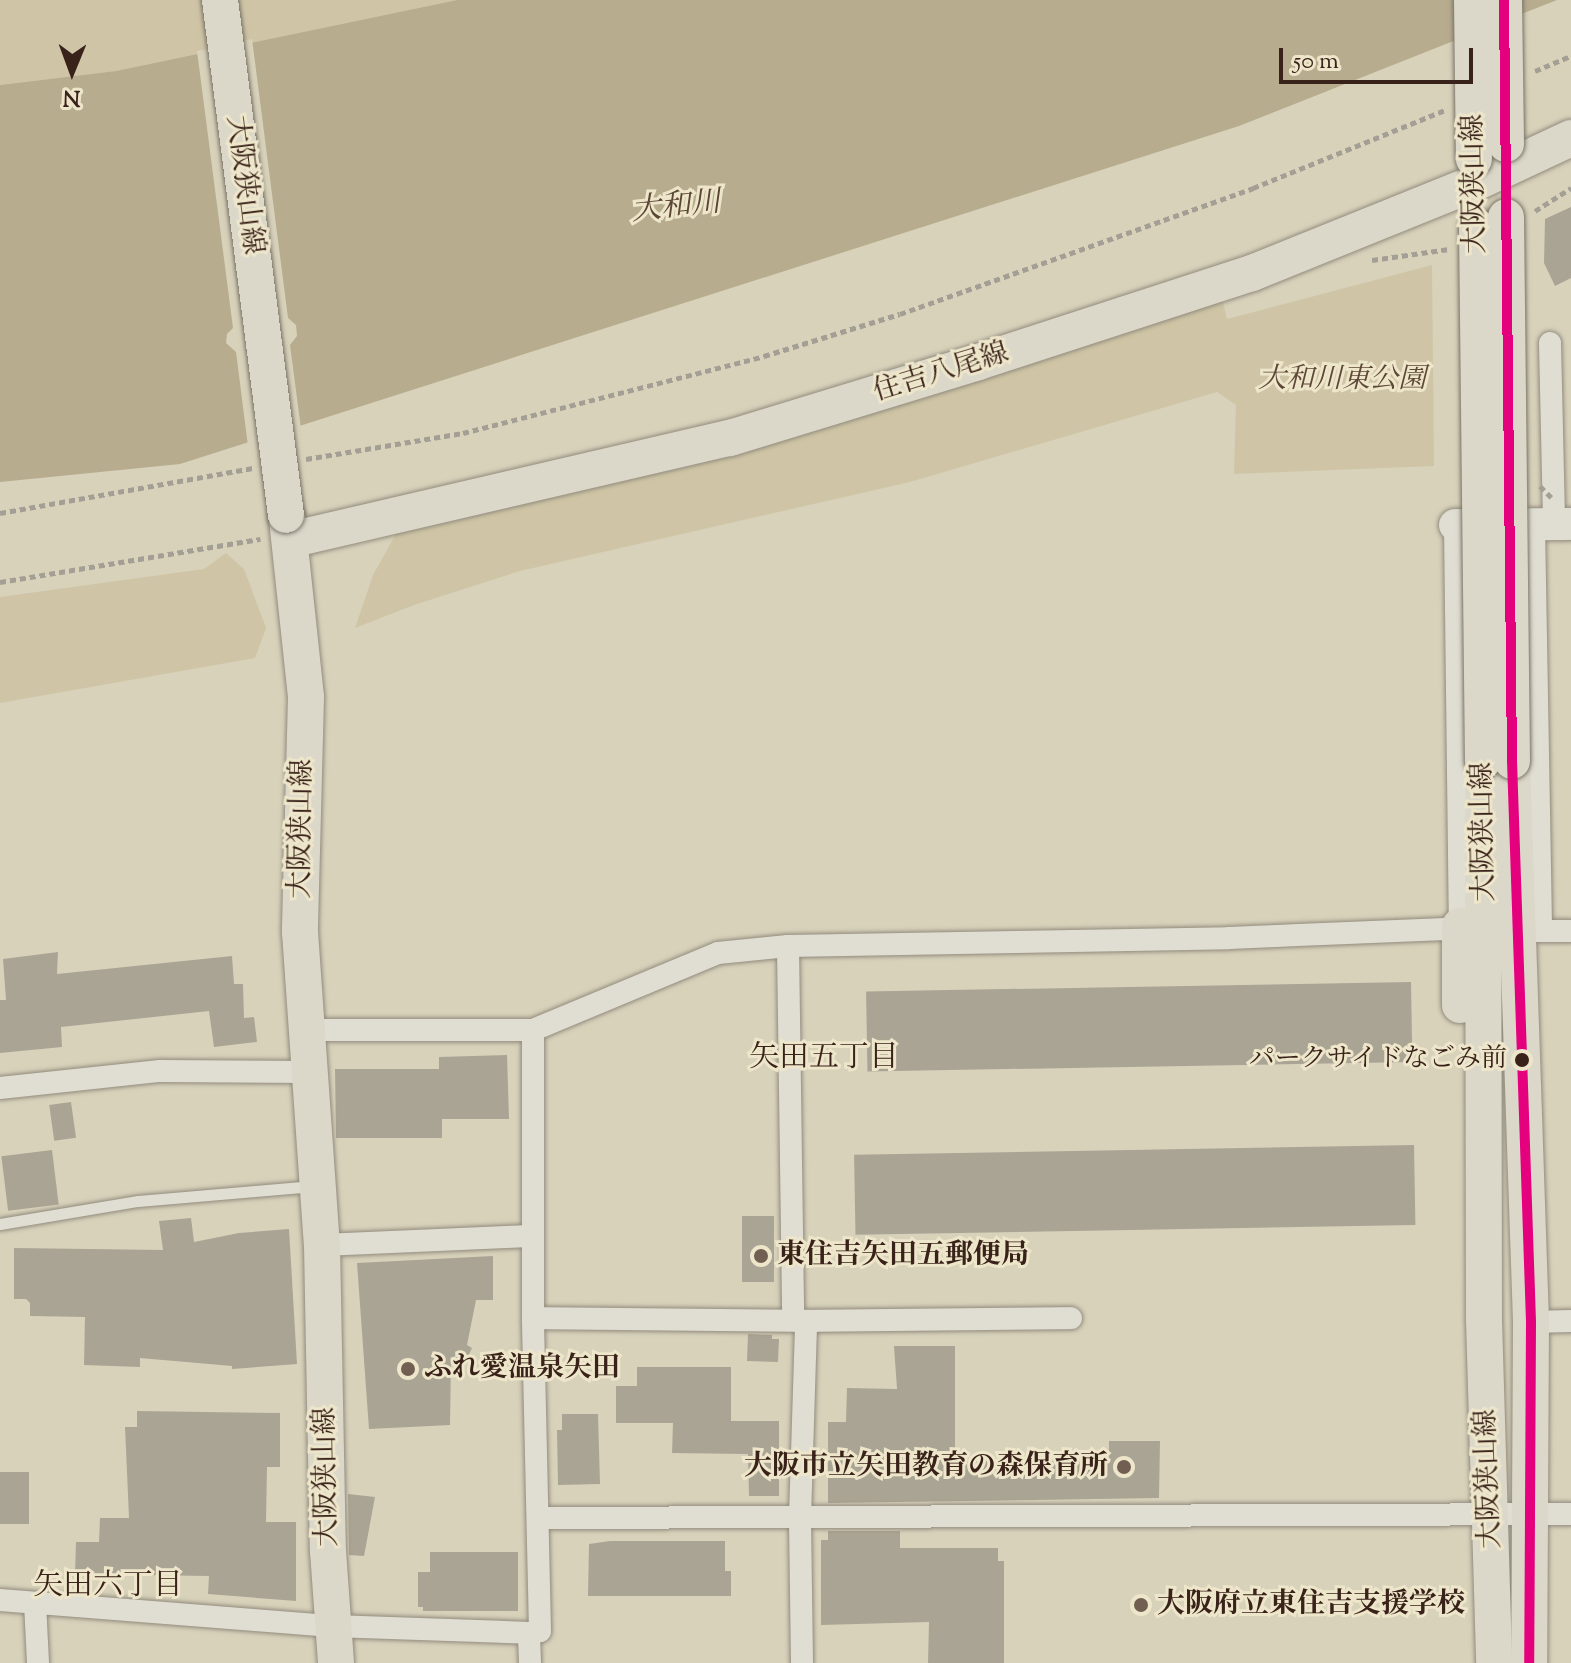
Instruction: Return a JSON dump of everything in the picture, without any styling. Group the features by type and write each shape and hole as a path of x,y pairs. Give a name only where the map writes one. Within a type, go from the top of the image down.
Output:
{"main road":[{"name":"大阪狭山線","path":"220,0 288,528 306,697 300,932 322,1245 332,1626 336,1663"},
{"name":"大阪狭山線","path":"1472,0 1494,225 1498,761 1543,1210 1531,1322 1529,1663"},
{"name":"大阪狭山線","path":"1490,163 1504,0"},
{"name":"住吉八尾線","path":"288,528 730,438 1242,276 1490,163 1571,138"},
{"name":"大阪狭山線","path":"1494,1663 1484,1320 1463,1231 1515,930"}],"street":[{"path":"1515,930 1553,524 1550,343"},
{"path":"1515,930 1455,525 1553,524"},
{"path":"306,1030 533,1030 718,953 788,946 1515,930"},
{"path":"788,946 799,1320 802,1663"},
{"path":"0,1600 332,1626 540,1631 541,1518 530,1236 533,1030"},
{"path":"0,1088 160,1071 308,1072"},
{"path":"322,1245 530,1236"},
{"path":"533,1318 1071,1318"},
{"path":"1531,1322 1571,1321"},
{"path":"541,1518 1571,1514"},
{"path":"35,1603 38,1663"},
{"path":"529,1633 530,1663"}],"lane":[{"path":"0,1224 138,1201 318,1186"}],"path":[{"path":"1531,73 1571,56"},
{"path":"294,461 463,433 779,352 900,314 1253,188 1452,107"},
{"path":"1358,263 1450,249 1571,188"},
{"path":"0,513 263,466"},
{"path":"0,582 264,539 288,528"}],"green space":[{"path":"0,0 457,0 116,71 0,85"},
{"name":"大和川東公園","path":"1432,265 1434,466 1234,474 1236,405 1217,392 910,482 520,571 414,605 355,628 373,575 401,525 1222,298 1227,319"},
{"path":"226,553 244,569 266,628 255,658 0,703 0,597 204,569"}],"water":[{"name":"大和川","path":"457,0 1557,0 1239,126 180,464 0,482 0,85 116,71"}],"pier":[{"path":"252,39 288,318 296,325 297,336 290,345 301,429 248,446 236,352 226,343 227,334 233,328 197,51"}],"building":[{"path":"1571,207 1571,278 1555,286 1544,263 1545,219"},
{"path":"58,952 57,974 232,956 234,984 243,984 244,1018 254,1017 257,1042 214,1047 209,1011 61,1027 62,1047 0,1053 0,1000 6,1000 3,959"},
{"path":"1411,982 1412,1062 867,1071 866,992"},
{"path":"507,1055 509,1119 442,1119 442,1138 336,1138 335,1069 439,1069 439,1057"},
{"path":"71,1102 76,1138 54,1141 49,1105"},
{"path":"1414,1145 1415,1225 855,1235 854,1155"},
{"path":"52,1150 59,1205 8,1211 1,1156"},
{"path":"742,1216 774,1216 774,1282 742,1282"},
{"path":"191,1218 194,1242 239,1233 289,1229 297,1364 232,1369 232,1366 140,1358 140,1367 84,1365 85,1317 30,1316 30,1303 26,1299 14,1299 14,1248 163,1250 159,1221"},
{"name":"ふれ愛温泉矢田","path":"493,1256 493,1300 476,1300 467,1345 472,1348 463,1367 451,1360 450,1425 369,1429 357,1263"},
{"path":"748,1334 772,1335 772,1339 779,1339 778,1362 747,1361"},
{"path":"894,1346 955,1346 955,1461 1109,1461 1109,1441 1160,1441 1159,1498 828,1503 828,1422 846,1422 847,1388 897,1389"},
{"path":"637,1367 731,1367 731,1421 779,1421 779,1496 749,1496 748,1454 672,1453 673,1423 616,1423 616,1386 637,1386"},
{"path":"137,1411 280,1413 280,1467 267,1467 266,1522 296,1522 296,1601 208,1594 209,1576 75,1574 76,1542 99,1542 100,1518 129,1518 125,1427 137,1427"},
{"path":"562,1414 598,1414 600,1484 558,1485 557,1430 562,1430"},
{"path":"0,1472 29,1472 29,1524 0,1524"},
{"path":"348,1494 375,1497 364,1556 349,1555"},
{"path":"828,1531 900,1531 900,1548 998,1548 998,1561 1004,1561 1004,1663 928,1663 929,1622 821,1625 821,1540 828,1540"},
{"path":"610,1541 725,1541 725,1571 731,1571 731,1596 588,1596 589,1544"},
{"path":"430,1552 518,1552 518,1611 423,1611 423,1607 418,1607 418,1572 430,1572"}],"transit line":[{"path":"1504,0 1512,761 1531,1322 1529,1663"}],"place":[{"name":"パークサイドなごみ前","path":"1522,1060"},
{"name":"東住吉矢田五郵便局","path":"761,1256"},
{"name":"ふれ愛温泉矢田","path":"408,1369"},
{"name":"大阪市立矢田教育の森保育所","path":"1124,1467"},
{"name":"大阪府立東住吉支援学校","path":"1141,1605"}],"district":[{"name":"矢田五丁目","path":"824,1059"},
{"name":"矢田六丁目","path":"108,1587"}]}
